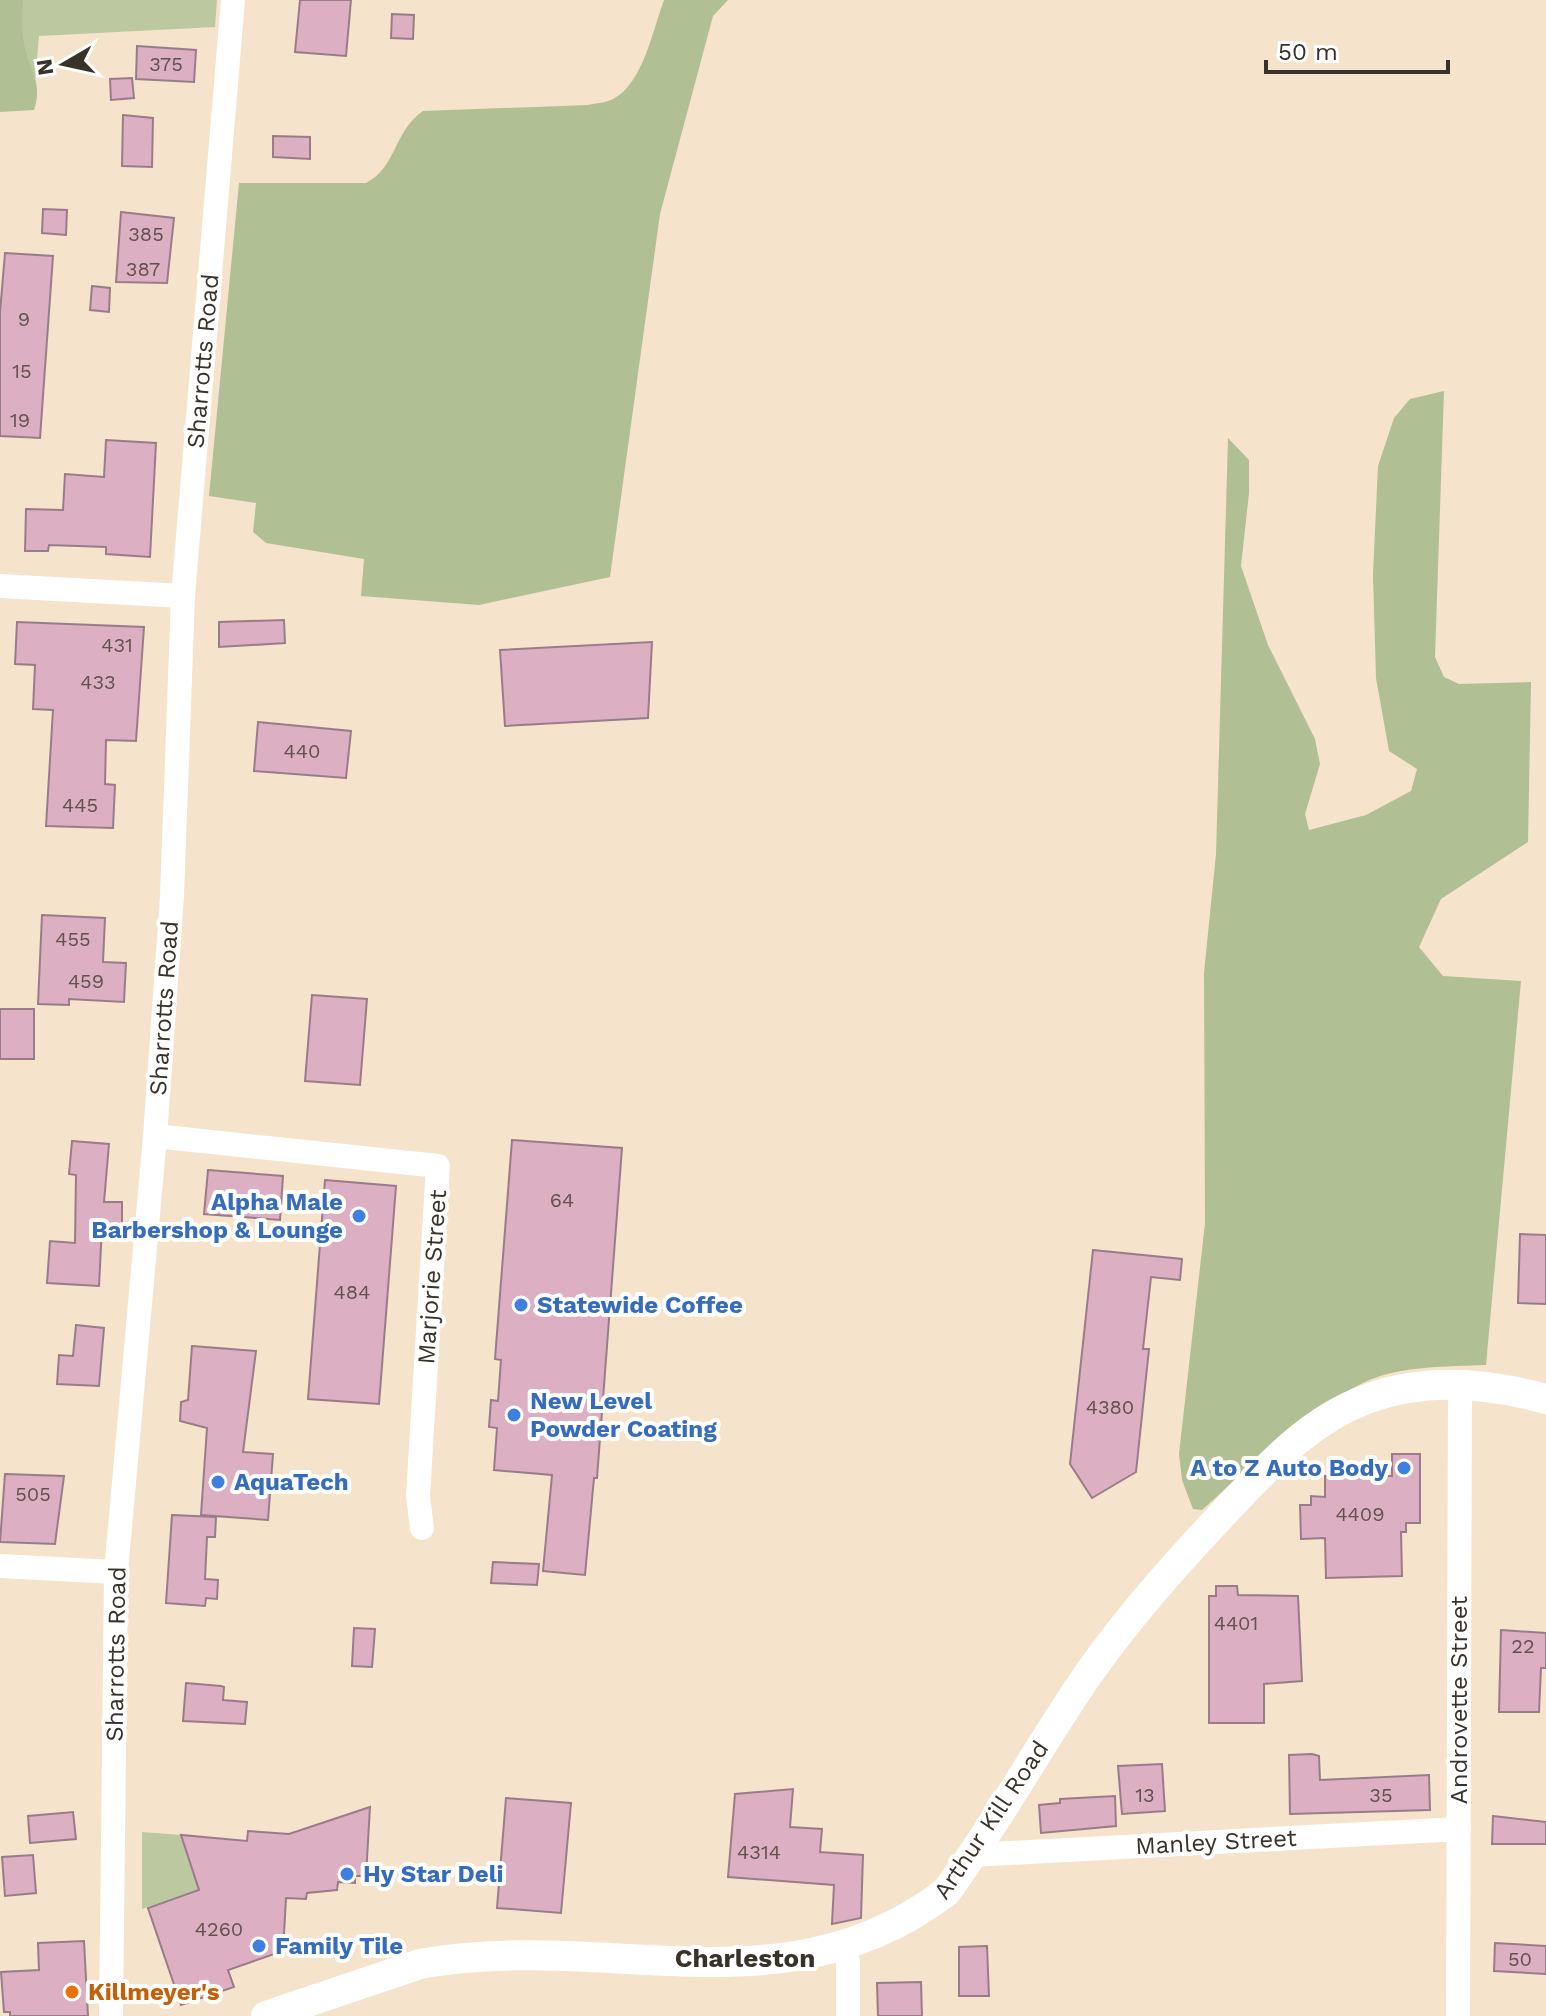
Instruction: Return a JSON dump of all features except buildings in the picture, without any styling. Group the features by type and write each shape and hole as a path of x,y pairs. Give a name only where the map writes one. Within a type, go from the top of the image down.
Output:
{"street":[{"name":"Sharrotts Road","path":"111,2016 116,1572 155,1136 172,896 183,596 233,0"},
{"path":"0,586 183,596"},
{"name":"Marjorie Street","path":"155,1136 438,1166 418,1496 422,1528"},
{"name":"Arthur Kill Road","path":"266,2016 400,1970 444,1960 485,1958 741,1982 774,1982 848,1962 883,1945 918,1920 973,1855 1118,1634 1183,1556 1274,1461 1331,1415 1368,1398 1403,1389 1460,1384 1546,1399"},
{"name":"Androvette Street","path":"1458,2016 1460,1384"},
{"path":"0,1566 116,1572"},
{"name":"Manley Street","path":"973,1855 1459,1829"},
{"path":"848,1962 848,2016"}],"green space":[{"path":"0,0 217,0 215,27 39,36 33,105 0,107"},
{"path":"0,0 23,0 23,40 37,87 34,110 0,112"},
{"path":"664,0 728,0 713,16 660,214 610,577 479,605 361,596 364,559 266,543 253,532 256,503 209,496 239,183 366,183 384,168 406,129 423,111 588,105 610,100 623,92 639,69"},
{"path":"1444,391 1435,657 1444,677 1459,684 1531,682 1528,842 1441,899 1419,947 1443,976 1521,981 1486,1365 1394,1372 1365,1382 1300,1423 1202,1510 1193,1509 1182,1480 1179,1454 1205,1223 1204,973 1216,854 1228,438 1249,460 1249,493 1241,566 1268,645 1315,739 1320,764 1305,814 1309,830 1366,815 1411,791 1417,769 1389,751 1376,678 1373,574 1378,466 1394,418 1410,399"},
{"path":"142,1832 181,1835 199,1890 142,1909"}],"place":[{"name":"Alpha Male Barbershop & Lounge","path":"359,1216"},
{"name":"Statewide Coffee","path":"521,1305"},
{"name":"New Level Powder Coating","path":"514,1415"},
{"name":"A to Z Auto Body","path":"1404,1468"},
{"name":"AquaTech","path":"218,1482"},
{"name":"Hy Star Deli","path":"347,1874"},
{"name":"Family Tile","path":"259,1946"},
{"name":"Killmeyer's","path":"72,1992"}],"district":[{"name":"Charleston","path":"745,1958"}]}
